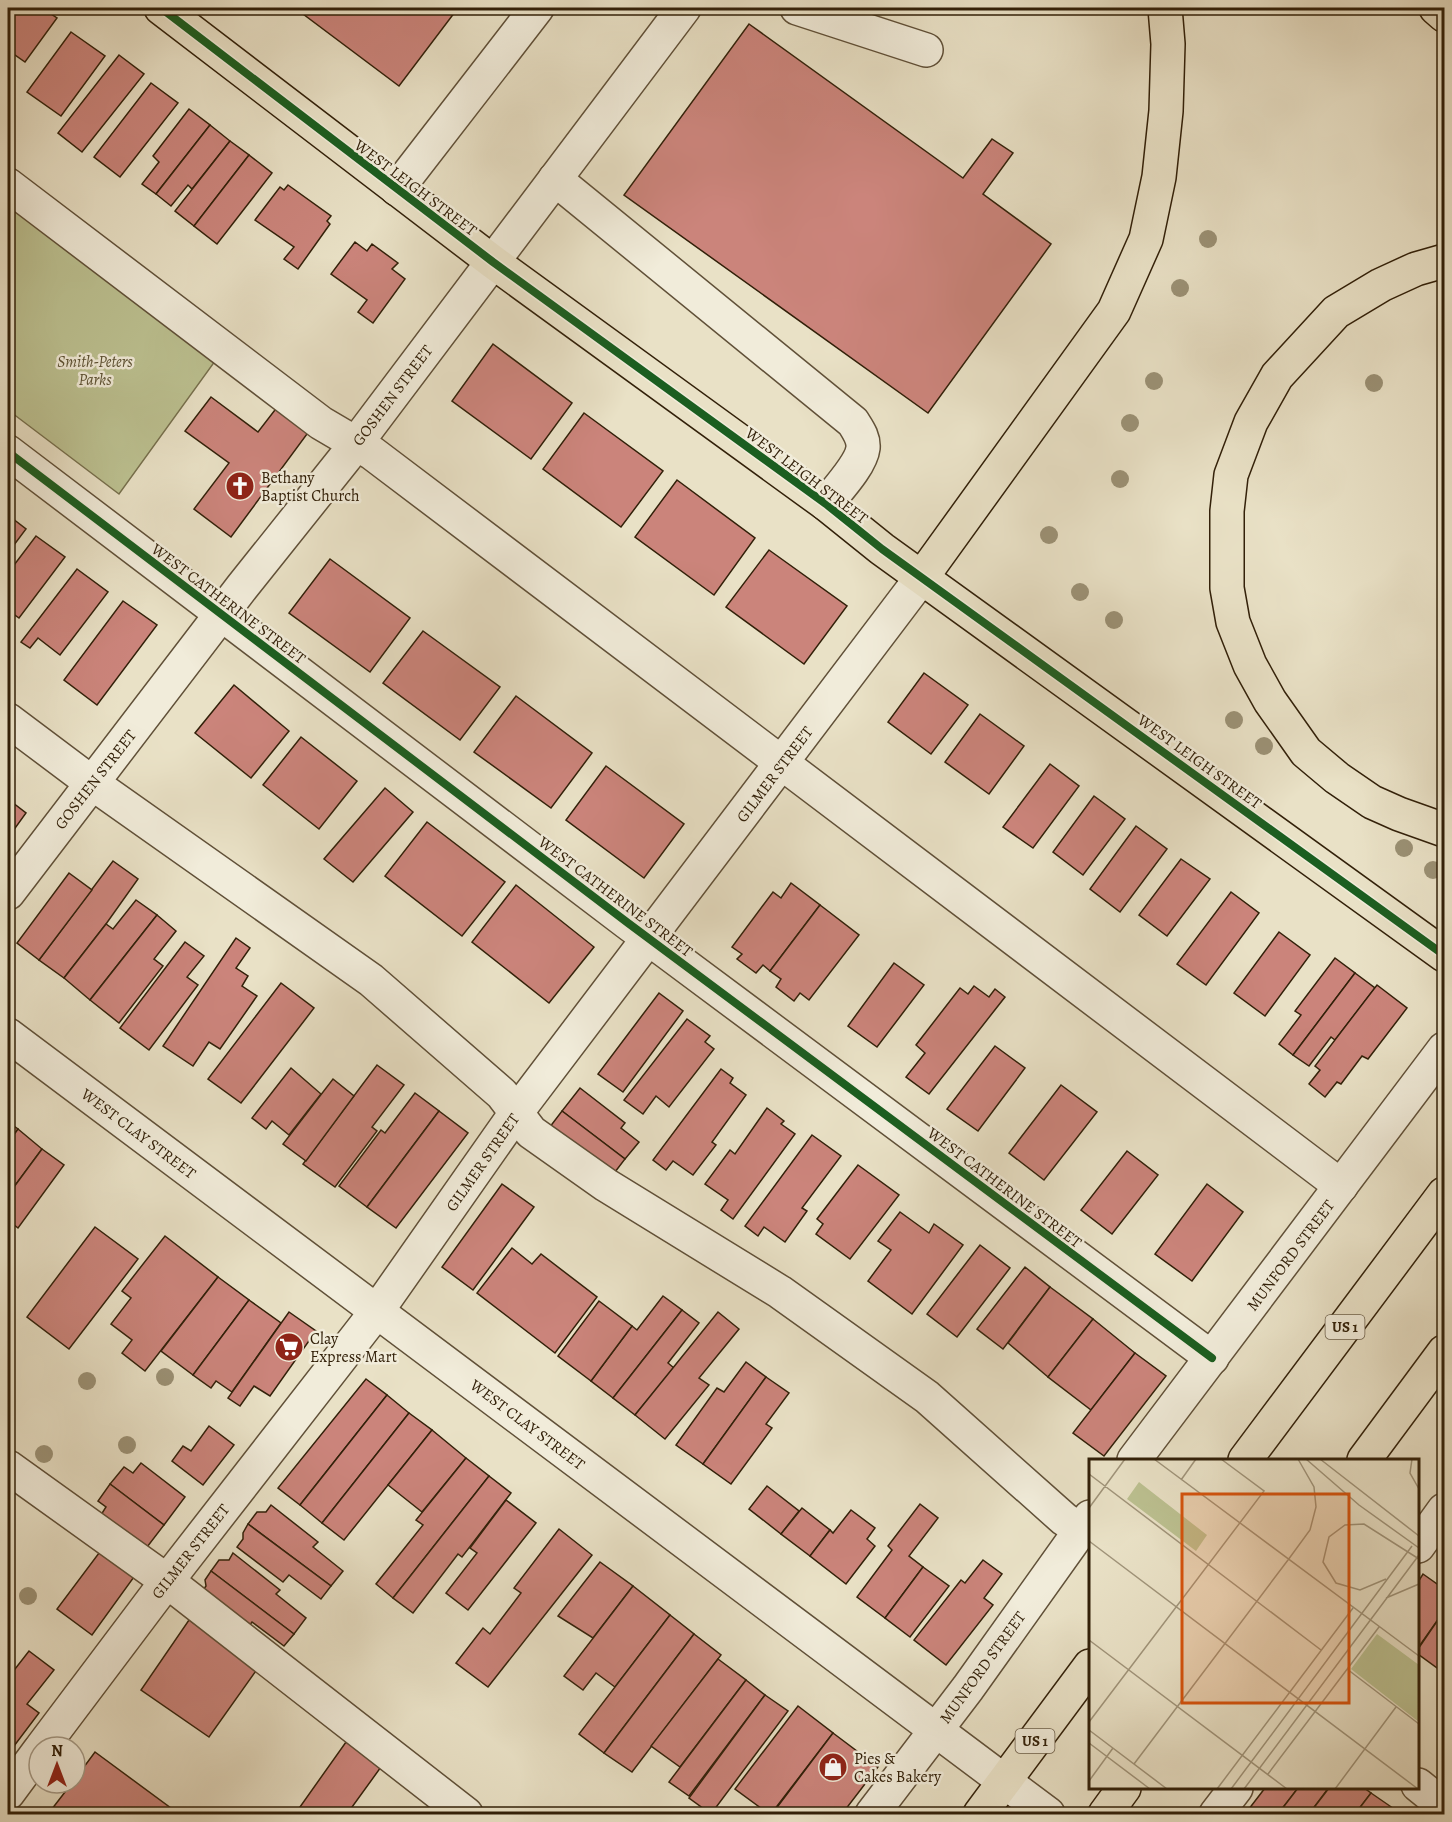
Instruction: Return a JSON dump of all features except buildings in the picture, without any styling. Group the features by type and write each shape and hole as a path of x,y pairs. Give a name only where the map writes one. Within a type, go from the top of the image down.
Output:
{"main road":[{"name":"WEST LEIGH STREET","path":"160,8 493,262 826,504 882,549 1444,955"},
{"path":"922,577 1114,311 1146,239 1159,177 1166,111 1168,44 1165,8"},
{"path":"1436,8 1444,15"},
{"path":"1444,261 1416,269 1381,285 1336,312 1277,376 1251,422 1231,475 1227,511 1227,588 1233,622 1250,665 1270,701 1306,752 1337,778 1372,802 1444,830"},
{"name":"US 1","path":"1246,1459 1444,1194"},
{"path":"1365,1459 1444,1352"},
{"name":"US 1","path":"980,1815 1089,1667"},
{"path":"1105,1815 1123,1789"}],"street":[{"path":"397,189 537,8"},
{"name":"GOSHEN STREET","path":"8,893 356,444 684,8"},
{"path":"797,8 926,50"},
{"path":"555,179 853,422 862,437 863,448 859,460 826,504"},
{"path":"8,185 321,423 372,453 1341,1186"},
{"name":"WEST CATHERINE STREET","path":"8,452 650,939 1212,1358"},
{"name":"GILMER STREET","path":"51,1735 167,1581 377,1311 516,1113 922,577"},
{"path":"8,720 92,783 371,980 502,1094 531,1132 606,1185 780,1292 927,1397 1064,1519 1085,1524"},
{"name":"WEST CLAY STREET","path":"8,1035 1048,1815"},
{"name":"MUNFORD STREET","path":"1136,1459 1444,1048"},
{"path":"8,1467 167,1581 466,1815"},
{"name":"MUNFORD STREET","path":"872,1815 936,1731 1085,1524"},
{"path":"8,1793 27,1767"},
{"path":"1419,1786 1444,1806"},
{"path":"1216,1815 1235,1789"}],"green space":[{"name":"Smith-Peters Parks","path":"8,198 218,357 119,494 8,410"}],"cycle path":[{"path":"161,8 493,262 826,504 882,549 1444,955"},
{"path":"8,452 628,923 1212,1358"}],"place":[{"name":"Bethany Baptist Church","path":"240,486"},
{"name":"Clay Express Mart","path":"289,1347"},
{"name":"Pies & Cakes Bakery","path":"833,1767"}]}
